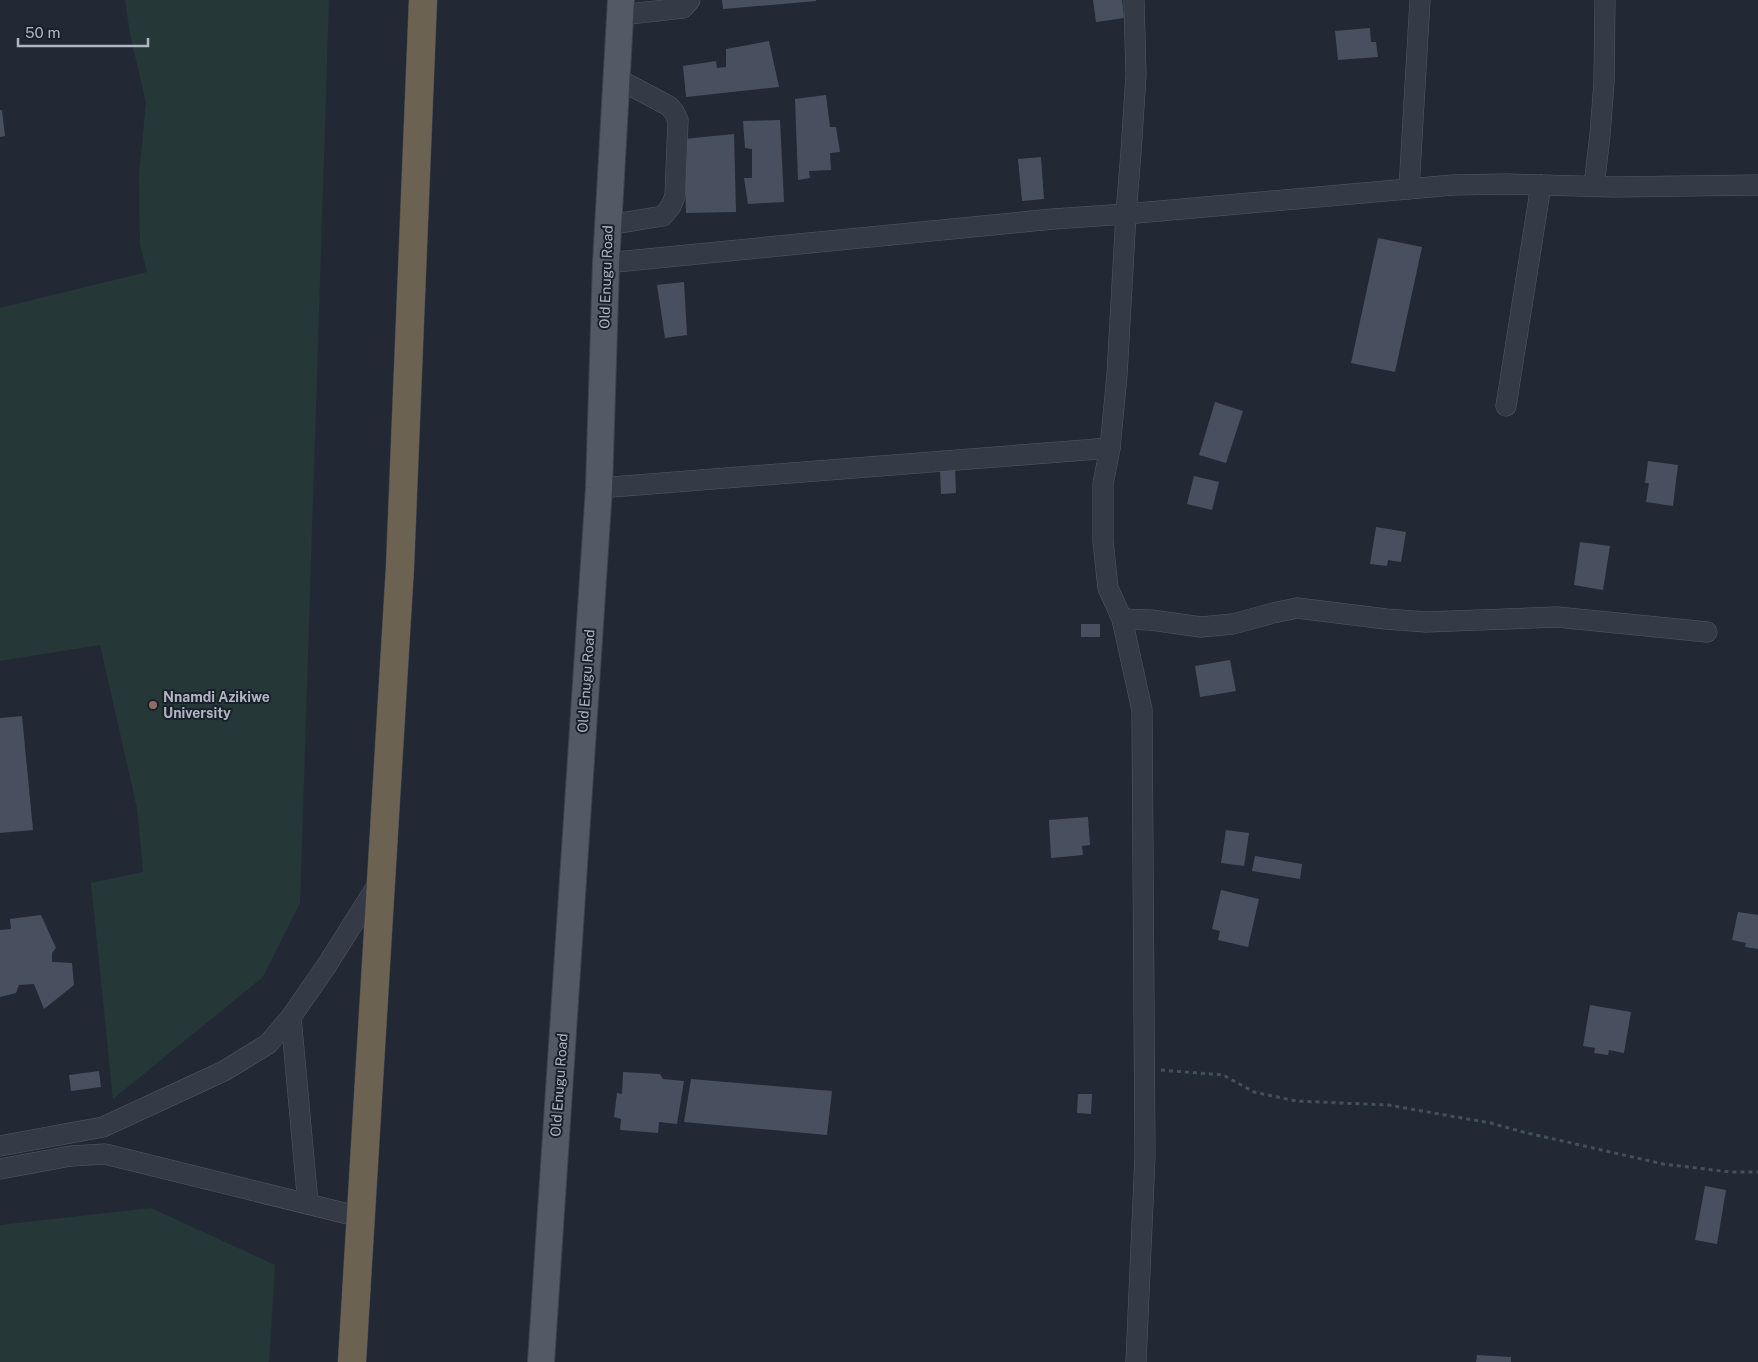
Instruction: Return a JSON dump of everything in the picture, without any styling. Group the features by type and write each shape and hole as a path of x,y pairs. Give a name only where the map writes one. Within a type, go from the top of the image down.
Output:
{"highway":[{"path":"352,1362 400,567 424,0"}],"main road":[{"name":"Old Enugu Road","path":"541,1362 599,488 606,263 620,7"}],"street":[{"path":"620,7 683,8 690,0"},
{"path":"1134,0 1136,75 1117,375 1110,448 1103,484 1103,541 1108,588 1122,619 1142,710 1145,1156 1136,1362"},
{"path":"1408,189 1420,0"},
{"path":"1594,186 1604,82 1604,0"},
{"path":"608,225 663,216 671,206 675,196 678,120 669,106 616,78"},
{"path":"606,263 1053,219 1408,189 1505,184 1594,186 1758,185"},
{"path":"1506,406 1541,185"},
{"path":"599,488 1110,448"},
{"path":"1122,619 1151,620 1201,628 1233,624 1272,612 1298,608 1426,622 1557,617 1707,632"},
{"path":"0,1146 104,1127 224,1071 268,1044 291,1017 327,965 380,880"},
{"path":"291,1017 308,1204"},
{"path":"0,1169 71,1156 105,1154 360,1217"}],"path":[{"path":"1144,1075 1162,1070 1223,1075 1254,1092 1296,1101 1388,1106 1491,1123 1522,1132 1663,1164 1730,1172 1758,1172"}],"shaded area":[{"name":"Nnamdi Azikiwe University","path":"125,0 329,0 300,903 263,977 113,1099 91,883 143,872 137,808 100,645 0,661 0,308 147,272 140,244 139,174 146,103 130,34"},
{"path":"151,1208 275,1265 269,1362 0,1362 0,1225"}],"building":[{"path":"722,0 816,0 816,1 723,9"},
{"path":"1093,0 1122,0 1124,18 1096,22"},
{"path":"1370,28 1371,42 1376,42 1378,57 1338,60 1335,31"},
{"path":"769,41 779,87 686,97 683,66 716,61 717,68 726,67 726,49"},
{"path":"826,95 830,127 836,127 840,152 830,153 831,170 809,171 810,178 798,180 795,99"},
{"path":"0,110 2,110 5,136 0,137"},
{"path":"780,120 784,202 748,204 744,178 752,178 752,149 745,148 743,121"},
{"path":"734,134 736,212 686,213 684,139"},
{"path":"1041,157 1044,199 1022,201 1018,159"},
{"path":"1378,238 1422,247 1395,372 1351,363"},
{"path":"684,282 687,335 665,338 657,285"},
{"path":"1215,402 1243,411 1226,463 1199,455"},
{"path":"1648,461 1678,465 1673,506 1646,502 1649,483 1645,483"},
{"path":"940,468 955,468 956,493 941,494"},
{"path":"1194,476 1219,482 1212,510 1187,504"},
{"path":"1376,527 1406,532 1401,562 1388,560 1387,566 1370,564"},
{"path":"1580,542 1610,546 1603,590 1574,585"},
{"path":"1081,624 1100,624 1100,637 1081,637"},
{"path":"1230,660 1236,691 1200,697 1195,666"},
{"path":"22,716 33,830 0,833 0,718"},
{"path":"1088,817 1090,845 1082,846 1083,855 1051,858 1049,820"},
{"path":"1226,830 1249,833 1244,866 1221,863"},
{"path":"1255,856 1302,864 1300,879 1252,871"},
{"path":"1221,890 1259,899 1248,947 1218,940 1220,931 1212,929"},
{"path":"1738,912 1758,915 1758,949 1745,947 1746,943 1732,940"},
{"path":"41,915 56,948 52,953 52,962 72,963 74,985 44,1009 34,984 19,985 16,993 0,997 0,930 11,929 10,919"},
{"path":"1590,1005 1631,1012 1624,1053 1609,1050 1608,1055 1594,1053 1595,1048 1583,1046"},
{"path":"99,1071 101,1087 71,1091 69,1075"},
{"path":"623,1072 660,1074 663,1079 684,1081 677,1124 659,1122 658,1133 620,1130 621,1119 614,1117 617,1093 622,1094"},
{"path":"691,1079 832,1091 827,1135 684,1122"},
{"path":"1078,1094 1092,1094 1091,1114 1077,1113"},
{"path":"1705,1186 1726,1190 1717,1244 1695,1240"},
{"path":"1477,1355 1511,1357 1511,1362 1476,1362"}],"place":[{"name":"Nnamdi Azikiwe University","path":"153,705"}]}
